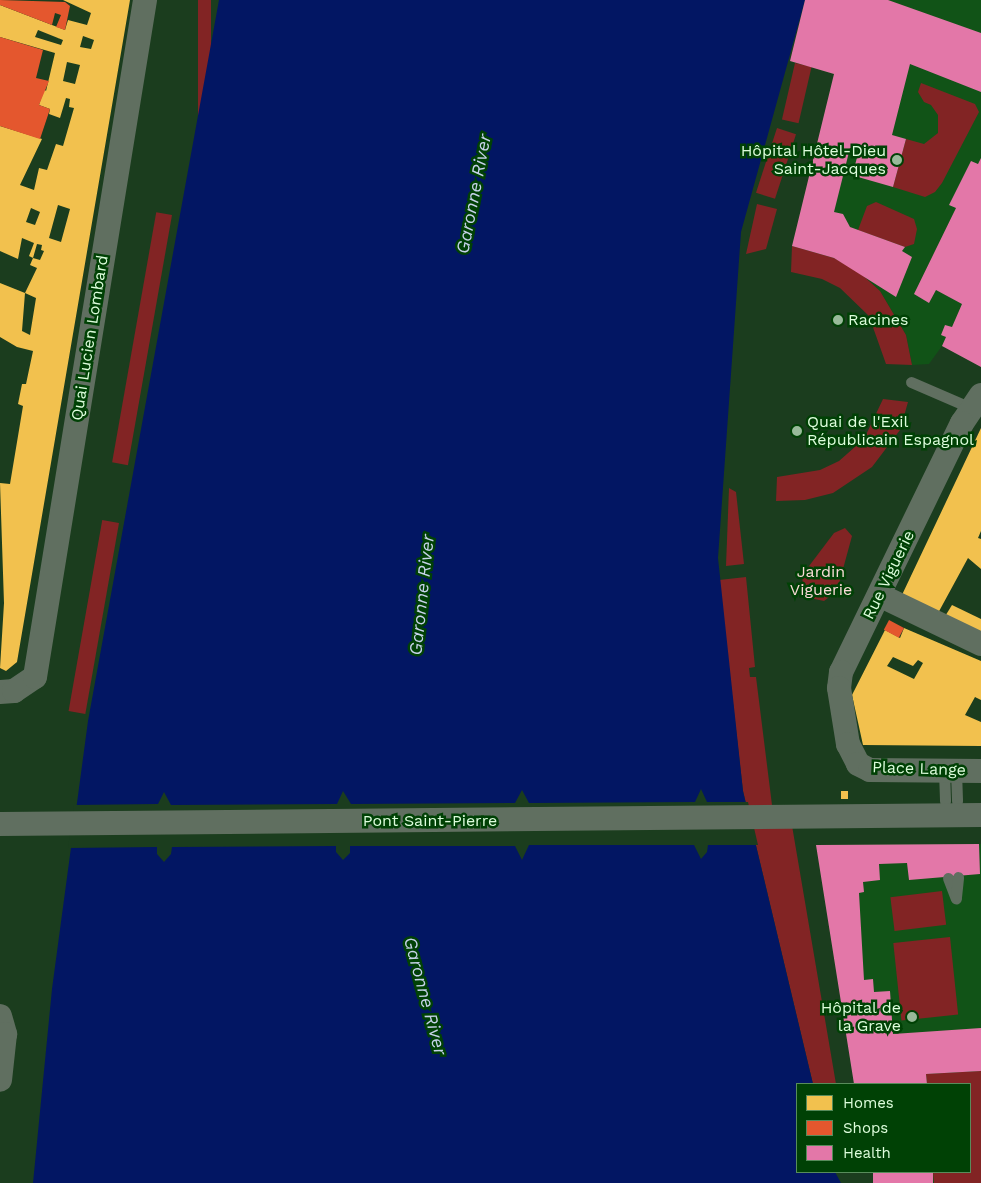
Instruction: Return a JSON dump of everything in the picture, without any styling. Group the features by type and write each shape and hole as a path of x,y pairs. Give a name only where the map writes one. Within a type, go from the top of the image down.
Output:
{"street":[{"name":"Quai Lucien Lombard","path":"0,692 14,691 34,677 145,0"},
{"name":"Rue Viguerie","path":"858,764 848,744 839,688 841,672 976,401"},
{"path":"879,595 981,644"},
{"name":"Place Lange","path":"858,764 870,770 981,771"},
{"name":"Pont Saint-Pierre","path":"0,824 981,815"},
{"path":"0,1080 2,1025"}],"lane":[{"path":"911,382 976,401"},
{"path":"950,771 951,801"}],"shaded area":[{"name":"Hôpital Hôtel-Dieu Saint-Jacques","path":"805,0 981,0 981,367 942,346 929,364 912,365 906,335 880,291 859,272 834,258 792,246 834,74 790,61"},
{"name":"Hôpital de la Grave","path":"981,844 981,1183 876,1183 873,1173 971,1173 971,1083 854,1083 816,845"}],"green space":[{"path":"198,0 211,0 211,166 198,166"},
{"path":"795,63 812,67 799,123 782,120"},
{"path":"921,83 975,104 979,112 942,183 935,192 925,197 893,187 906,139 924,144 938,133 938,115 931,105 924,102 918,92"},
{"path":"777,128 796,134 775,199 756,193"},
{"path":"876,202 914,219 917,229 914,244 905,247 858,230 867,206"},
{"path":"757,204 777,209 766,249 746,254"},
{"path":"156,212 172,215 128,465 112,462"},
{"path":"792,246 834,258 859,272 880,291 906,335 912,365 886,364 869,316 840,288 822,279 791,272"},
{"path":"883,399 908,402 900,430 872,467 833,493 805,500 776,501 777,477 820,470 839,461 864,439"},
{"path":"729,488 736,492 744,564 726,566"},
{"path":"102,520 119,523 85,714 69,711"},
{"name":"Jardin Viguerie","path":"845,528 852,536 837,591 824,601 810,598 802,588 803,574 834,533"},
{"path":"746,577 755,667 749,668 750,677 756,677 772,805 789,808 836,1083 813,1083 743,791 719,580"},
{"path":"942,891 946,925 895,931 890,897"},
{"path":"950,937 958,1015 901,1021 893,943"},
{"path":"981,1071 981,1183 934,1183 933,1173 971,1173 971,1083 927,1083 926,1074"}],"water":[{"name":"Garonne River","path":"219,0 805,0 741,232 718,558 743,791 813,1083 796,1083 796,1173 836,1173 841,1183 33,1183 52,989 88,721"}],"pier":[{"path":"701,789 707,802 748,802 758,845 708,845 707,852 701,859 694,845 529,845 522,860 515,846 350,846 350,853 343,860 336,852 336,846 172,847 171,854 164,862 157,854 157,847 68,848 74,805 158,804 164,792 171,805 337,804 343,791 351,804 515,803 522,790 529,803 695,802"}],"building: Homes":[{"path":"63,0 130,0 17,662 6,671 0,668 4,603 0,483 10,484 23,406 18,404 22,384 26,384 33,351 17,347 0,337 0,283 25,293 37,268 30,265 33,258 29,256 34,243 22,238 18,259 0,251 0,126 42,139 20,185 34,190 39,168 47,170 56,144 63,146 74,108 69,107 70,99 66,98 60,118 49,114 50,109 39,105 44,89 46,91 55,53 0,37 0,5 65,30 68,20 87,25 91,13","holes":["38,30 63,40 61,45 35,37","83,36 94,40 91,49 80,47","67,62 80,65 75,84 63,81","58,205 70,209 61,242 49,238","31,208 40,212 35,225 26,222","37,244 42,245 41,250 44,251 40,260 33,258","25,293 36,298 30,335 22,331"]},
{"path":"981,428 981,531 978,538 981,539 981,569 968,558 937,615 901,597"},
{"path":"952,605 981,619 981,635 944,618"},
{"path":"904,628 981,661 981,700 975,697 965,715 981,722 981,746 863,745 852,695 885,630 900,638","holes":["893,657 913,666 918,660 923,663 914,679 887,666"]},
{"path":"841,791 848,791 848,799 841,799"}],"building: Shops":[{"path":"0,0 65,2 70,6 65,30 56,27 61,15 55,13 52,25 0,5"},
{"path":"0,37 43,50 36,78 49,81 39,105 50,109 40,139 0,126"},
{"path":"889,620 904,628 899,638 884,630"}],"building: Health":[{"path":"805,0 888,0 981,33 981,92 910,64 892,135 906,139 893,187 858,177 858,167 855,165 859,150 850,148 834,212 843,214 850,227 905,247 902,251 912,257 896,297 834,258 792,246 834,74 790,61"},
{"path":"981,158 981,367 942,346 946,337 941,335 945,325 952,327 962,304 936,290 929,303 914,294 956,208 949,205 971,161 978,164"},
{"path":"979,844 980,874 909,880 907,863 879,864 880,880 863,882 864,892 859,893 864,980 873,979 874,992 890,991 893,1034 981,1028 981,1071 926,1074 927,1083 854,1083 816,845"},
{"path":"873,1173 933,1173 933,1183 873,1183"}],"place":[{"name":"Hôpital Hôtel-Dieu Saint-Jacques","path":"897,160"},
{"name":"Racines","path":"838,320"},
{"name":"Quai de l'Exil Républicain Espagnol","path":"797,431"},
{"name":"Hôpital de la Grave","path":"912,1017"}]}
